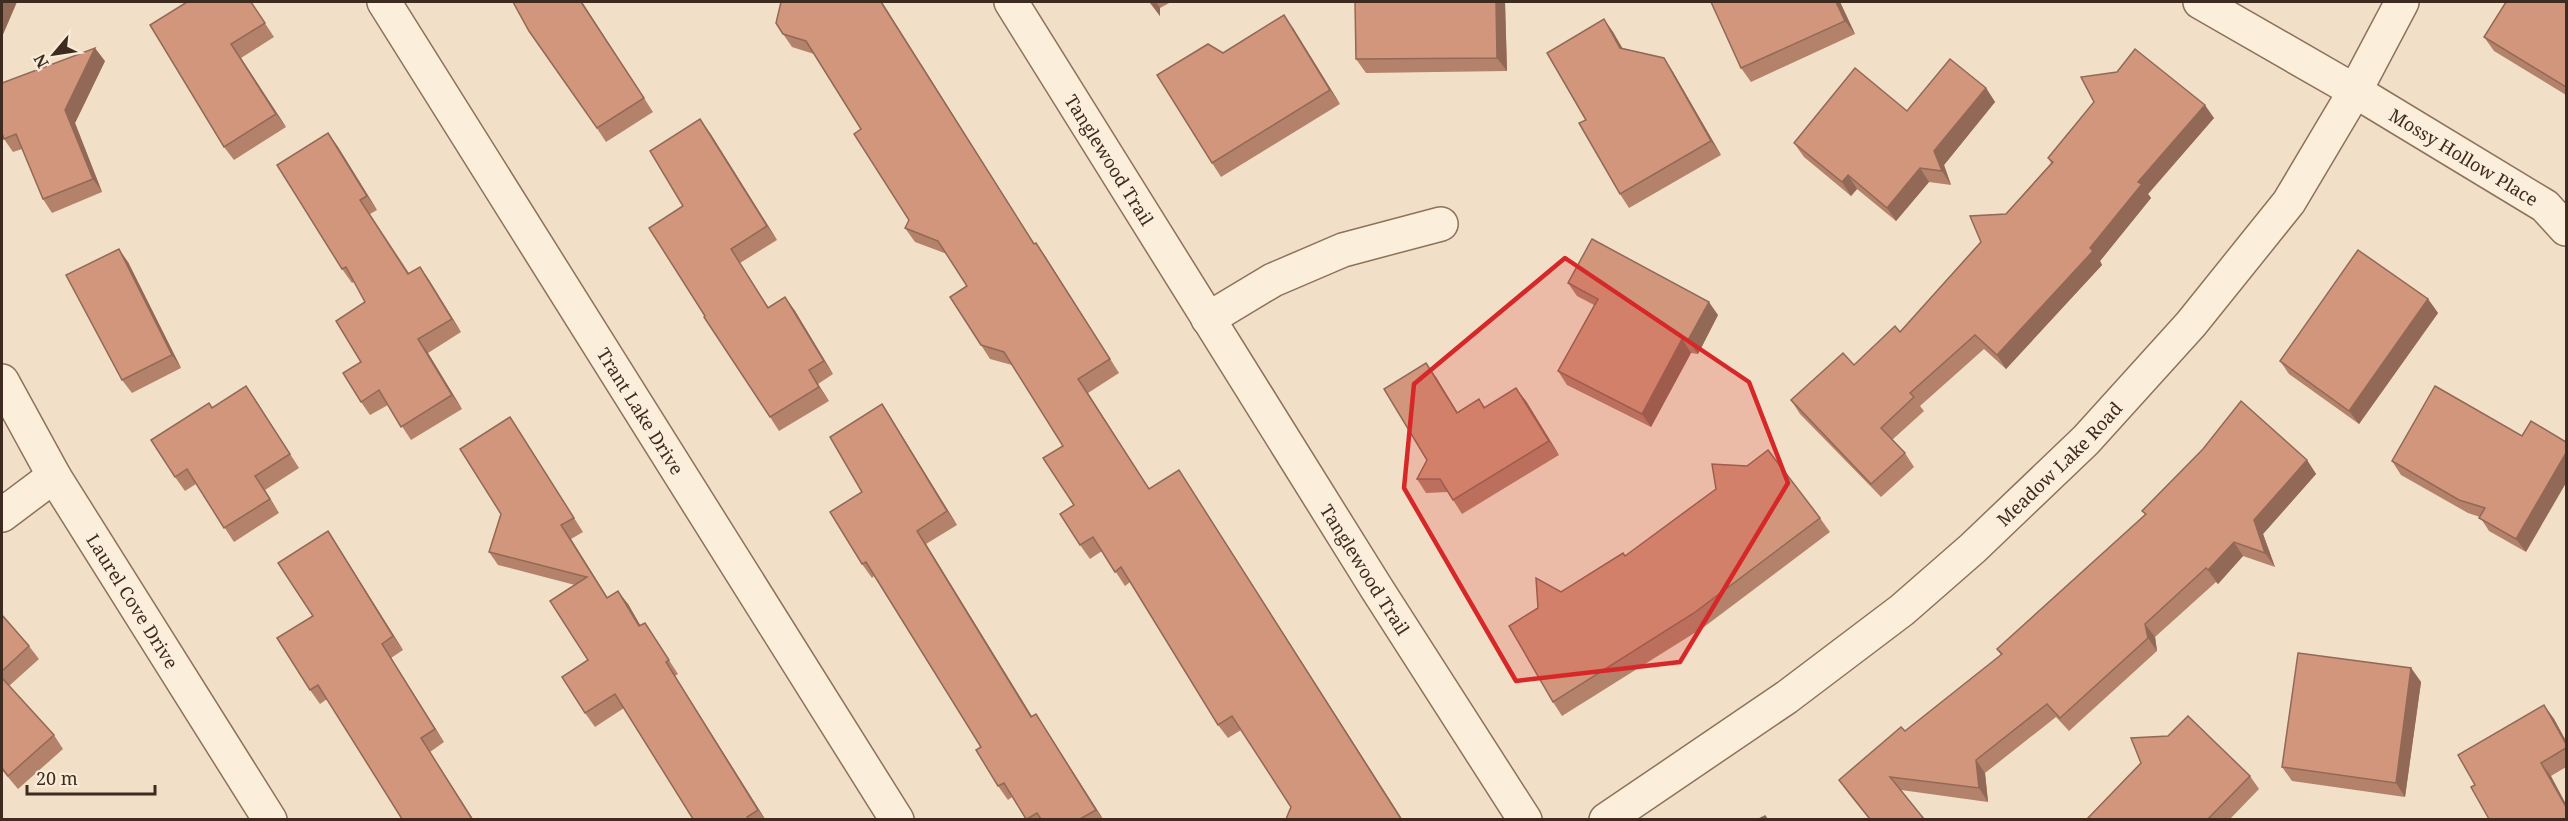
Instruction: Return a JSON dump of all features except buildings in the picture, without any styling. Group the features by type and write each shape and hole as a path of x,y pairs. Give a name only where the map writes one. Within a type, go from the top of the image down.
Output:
{"street":[{"name":"Trant Lake Drive","path":"384,2 897,819"},
{"name":"Tanglewood Trail","path":"1011,2 1377,589 1524,819"},
{"name":"Mossy Hollow Place","path":"2200,2 2355,91 2545,206 2566,229"},
{"name":"Meadow Lake Road","path":"1606,819 1787,697 1902,610 1973,548 2086,440 2191,324 2289,202 2355,91 2402,2"},
{"path":"1208,319 1273,280 1343,250 1441,224"},
{"name":"Laurel Cove Drive","path":"2,381 54,477 270,819"},
{"path":"2,514 54,477"}],"highlighted area":[{"path":"1565,258 1749,382 1788,483 1680,662 1516,681 1404,488 1414,384"}]}
